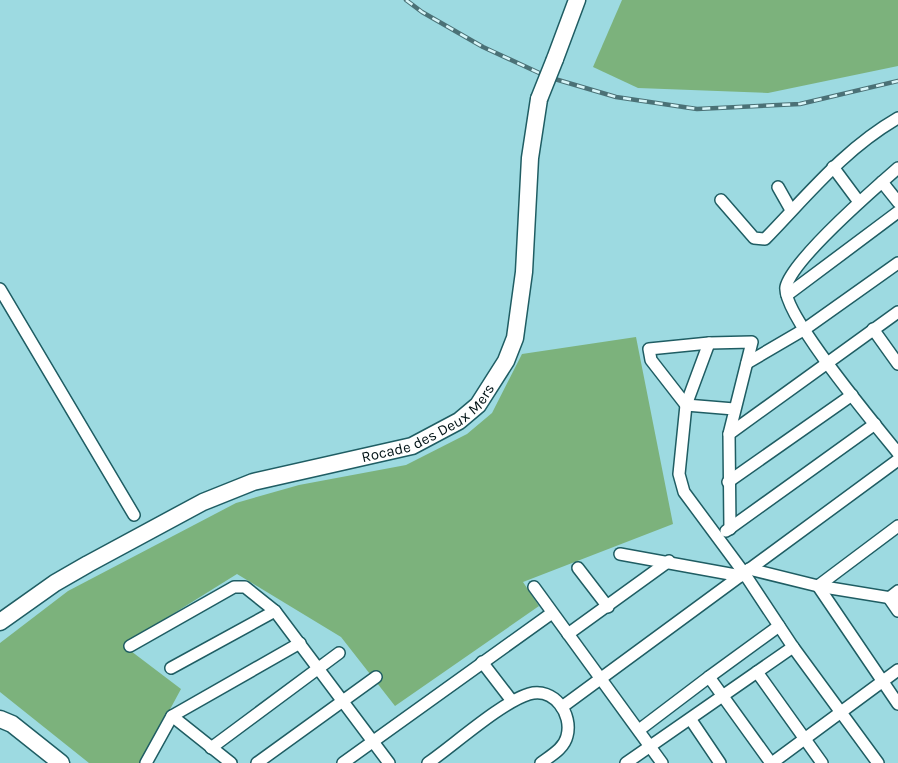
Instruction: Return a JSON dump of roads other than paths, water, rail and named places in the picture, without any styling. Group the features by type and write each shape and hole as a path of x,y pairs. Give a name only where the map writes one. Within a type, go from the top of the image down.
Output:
{"highway":[{"name":"Rocade des Deux Mers","path":"0,622 56,583 88,564 203,502 253,482 412,446 459,420 478,405 506,360 515,338 523,280 530,158 540,100 577,0"},
{"path":"0,708 6,721 61,763"}],"street":[{"path":"721,200 754,238 764,240 833,167 884,126 898,118"},
{"path":"833,167 859,202"},
{"path":"898,168 859,202 822,240 788,280 787,295 805,329 827,362 898,453"},
{"path":"882,182 898,202"},
{"path":"778,187 791,210"},
{"path":"787,295 898,212"},
{"path":"747,363 805,329 898,263"},
{"path":"0,289 134,515"},
{"path":"729,434 898,312"},
{"path":"873,329 898,364"},
{"path":"730,529 728,482 729,434 752,344 750,341 709,343 654,347 648,350 651,360 686,405 734,409"},
{"path":"709,343 686,405 678,474 684,492 745,573 793,647 878,763"},
{"path":"728,482 852,395"},
{"path":"716,536 730,529 875,424"},
{"path":"562,707 898,460"},
{"path":"818,586 898,526"},
{"path":"620,554 818,586 895,596 898,611"},
{"path":"568,634 608,607 669,561"},
{"path":"578,568 608,607"},
{"path":"130,646 234,586 245,587 275,611 390,763"},
{"path":"818,586 898,704"},
{"path":"534,587 662,763"},
{"path":"171,668 275,611"},
{"path":"344,763 552,613"},
{"path":"639,730 779,626"},
{"path":"146,763 172,716 300,643"},
{"path":"626,763 723,698 793,647"},
{"path":"211,748 340,653"},
{"path":"482,662 512,701"},
{"path":"709,677 771,763 898,670"},
{"path":"757,672 822,763"},
{"path":"257,763 376,677"},
{"path":"428,763 512,701 530,693 538,693 557,700 566,713 567,737 556,759 541,763"},
{"path":"172,716 232,763"},
{"path":"691,720 720,763"}],"railway":[{"path":"406,0 422,12 483,47 548,77 616,97 697,109 800,104 898,81"}]}
